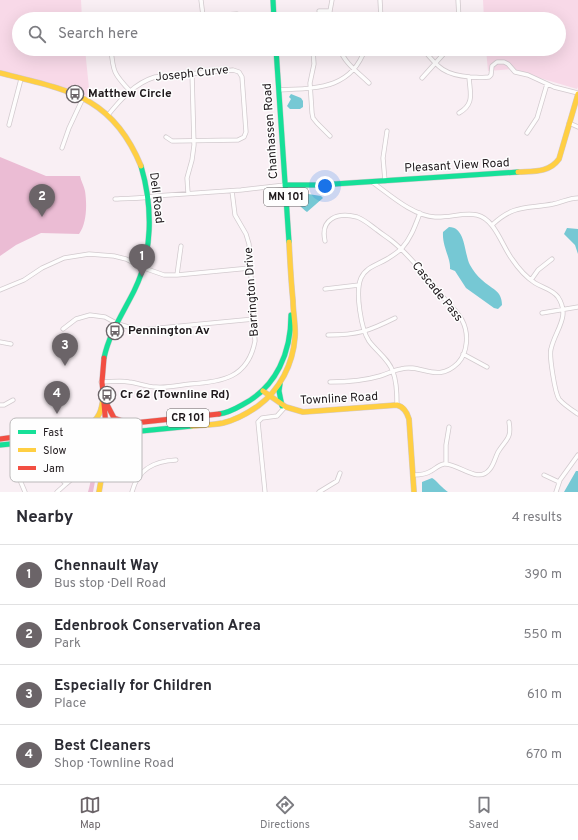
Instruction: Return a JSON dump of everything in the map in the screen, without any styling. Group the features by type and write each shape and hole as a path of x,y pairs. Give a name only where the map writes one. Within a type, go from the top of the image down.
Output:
{"main road":[{"path":"273,0 274,12"},
{"name":"Chanhassen Road","path":"277,56 291,283"},
{"name":"Dell Road","path":"0,73 59,88 72,93 83,98 108,115 122,131 137,156 145,179 150,235 149,247 144,268 104,356 101,382 105,418"},
{"name":"Pleasant View Road","path":"285,185 319,185 540,171 556,164 559,159 578,94"},
{"name":"MN 101","path":"270,396 280,383 290,364 295,339 294,308 291,283"},
{"name":"MN 101","path":"263,390 275,377 281,367 288,348 291,335 291,283"},
{"path":"280,383 279,391 284,406"},
{"name":"Townline Road","path":"263,390 284,406 294,411 308,413 397,405"},
{"name":"CR 101","path":"142,422 226,413 248,402 263,390"},
{"name":"CR 101","path":"142,431 223,423 234,420 249,412 270,396"},
{"path":"103,397 114,418"},
{"path":"98,418 101,413 103,397"},
{"path":"397,405 405,409 409,419 414,492"},
{"path":"0,439 10,438"},
{"path":"0,445 10,444"},
{"name":"CR 101","path":"99,492 101,482"}],"street":[{"path":"201,0 202,12"},
{"path":"319,11 330,11 332,0"},
{"path":"380,0 381,12"},
{"path":"458,0 459,12"},
{"path":"112,56 115,75 130,91"},
{"path":"313,56 314,64 310,88 313,118 330,136"},
{"path":"342,56 369,83"},
{"path":"279,90 326,86 338,82 346,77 354,68 361,56"},
{"path":"429,56 442,69 455,76 489,78 491,75 492,66 497,62 504,62 508,64 515,72 528,75 554,87 578,94"},
{"path":"422,78 442,56"},
{"name":"Joseph Curve","path":"108,115 130,91 140,83 155,77 233,70 239,72 242,77 246,132 244,138 238,140 172,141 166,137"},
{"path":"188,194 187,178 192,160 194,141 192,73"},
{"path":"459,113 465,110 470,103 469,77"},
{"path":"9,125 21,79"},
{"path":"527,133 537,118 547,84"},
{"path":"62,148 69,128 83,98"},
{"path":"570,124 578,128"},
{"path":"385,181 383,158 387,131"},
{"path":"372,181 402,203 426,216 478,215 484,218 492,225 511,259 524,274 531,280 553,291 563,310 563,320 550,350 555,389 559,399 578,414"},
{"path":"115,199 232,191 285,185"},
{"name":"Barrington Drive","path":"101,382 121,381 156,387 215,382 230,378 242,368 251,356 255,341 248,239 244,229 235,215 232,191"},
{"path":"492,225 500,218 520,208 552,204 578,198"},
{"path":"397,405 396,383 393,372 388,362 368,340 361,321 359,284 363,274 368,269 388,259 401,249 411,237 420,213"},
{"name":"Cascade Pass","path":"325,241 323,233 327,222 336,217 352,216 367,222 401,249 462,320 467,339 464,354"},
{"path":"178,275 181,246"},
{"path":"0,290 24,280 53,262 77,255 102,254 114,256 126,259 144,268 164,274 178,275 250,268"},
{"path":"531,280 538,270 552,259"},
{"path":"325,289 359,284"},
{"path":"542,313 578,307"},
{"path":"62,329 76,319 90,315 105,317 118,324 135,329 147,330 254,319"},
{"path":"328,335 365,332 395,318"},
{"path":"0,342 11,344"},
{"path":"330,382 351,382 368,379 406,368 430,373 439,373 448,370 457,364 464,354 487,367"},
{"path":"0,405 4,405 13,400"},
{"path":"265,492 258,422 262,418 277,416 284,406"},
{"path":"413,475 424,474 440,465 446,464 477,475 485,474 492,468 500,450 509,437 509,422"},
{"path":"446,464 446,445 449,427"},
{"path":"556,492 559,482 578,455"},
{"path":"142,474 147,469 159,462 176,460"},
{"path":"319,492 337,481 340,474"},
{"path":"544,475 559,482"},
{"path":"21,482 25,492"},
{"path":"57,492 68,482"},
{"path":"132,492 136,482"}],"shaded area":[{"path":"0,0 81,0 82,12 12,12 12,56 86,56 90,98 74,91 0,71"},
{"path":"483,0 578,0 577,89 513,69 488,71 487,56 566,56 566,12 484,12"},
{"path":"0,157 46,176 80,176 85,191 86,207 84,224 79,234 41,233 16,245 0,256"},
{"path":"91,482 95,482 93,492 88,492"}],"water":[{"path":"291,94 301,98 303,101 303,107 300,109 290,109 287,106 291,99 289,97"},
{"path":"308,194 321,196 323,198 307,212 298,203 297,195"},
{"path":"449,227 455,228 462,236 468,260 475,273 500,296 502,305 498,309 494,308 466,288 455,271 450,269 443,237 443,232"},
{"path":"567,228 578,229 578,254 575,245 564,234"},
{"path":"576,471 578,471 578,492 564,492"},
{"path":"432,478 448,492 422,492 422,482"}],"traffic: fast":[{"path":"273,0 274,12"},
{"path":"276,56 289,242"},
{"path":"104,358 113,332 140,276 148,246 148,197 141,166"},
{"path":"285,185 319,185 518,172"},
{"path":"219,414 225,413 242,405 264,389 273,378 285,355 291,315"},
{"path":"280,384 279,391 282,406"},
{"path":"142,431 192,426"},
{"path":"0,445 10,444"}],"traffic: slow":[{"path":"0,73 66,91 85,99 101,110 116,124 129,142 141,166"},
{"path":"518,172 546,169 555,164 559,159 578,94"},
{"path":"192,426 223,423 246,414 266,400 284,376 294,347 295,333 289,242"},
{"path":"263,391 286,407 303,412 397,405 402,407 409,419 414,492"},
{"path":"97,418 102,406 103,397"},
{"path":"99,492 101,482"}],"traffic: jam":[{"path":"104,358 102,382 105,418"},
{"path":"103,397 114,418"},
{"path":"142,422 219,414"},
{"path":"0,439 10,438"}],"place":[{"name":"Matthew Circle","path":"75,94"},
{"name":"Edenbrook Conservation Area","path":"42,217"},
{"name":"Chennault Way","path":"142,277"},
{"name":"Pennington Av","path":"115,331"},
{"name":"Especially for Children","path":"65,366"},
{"name":"Cr 62 (Townline Rd)","path":"107,395"},
{"name":"Best Cleaners","path":"57,414"}]}
